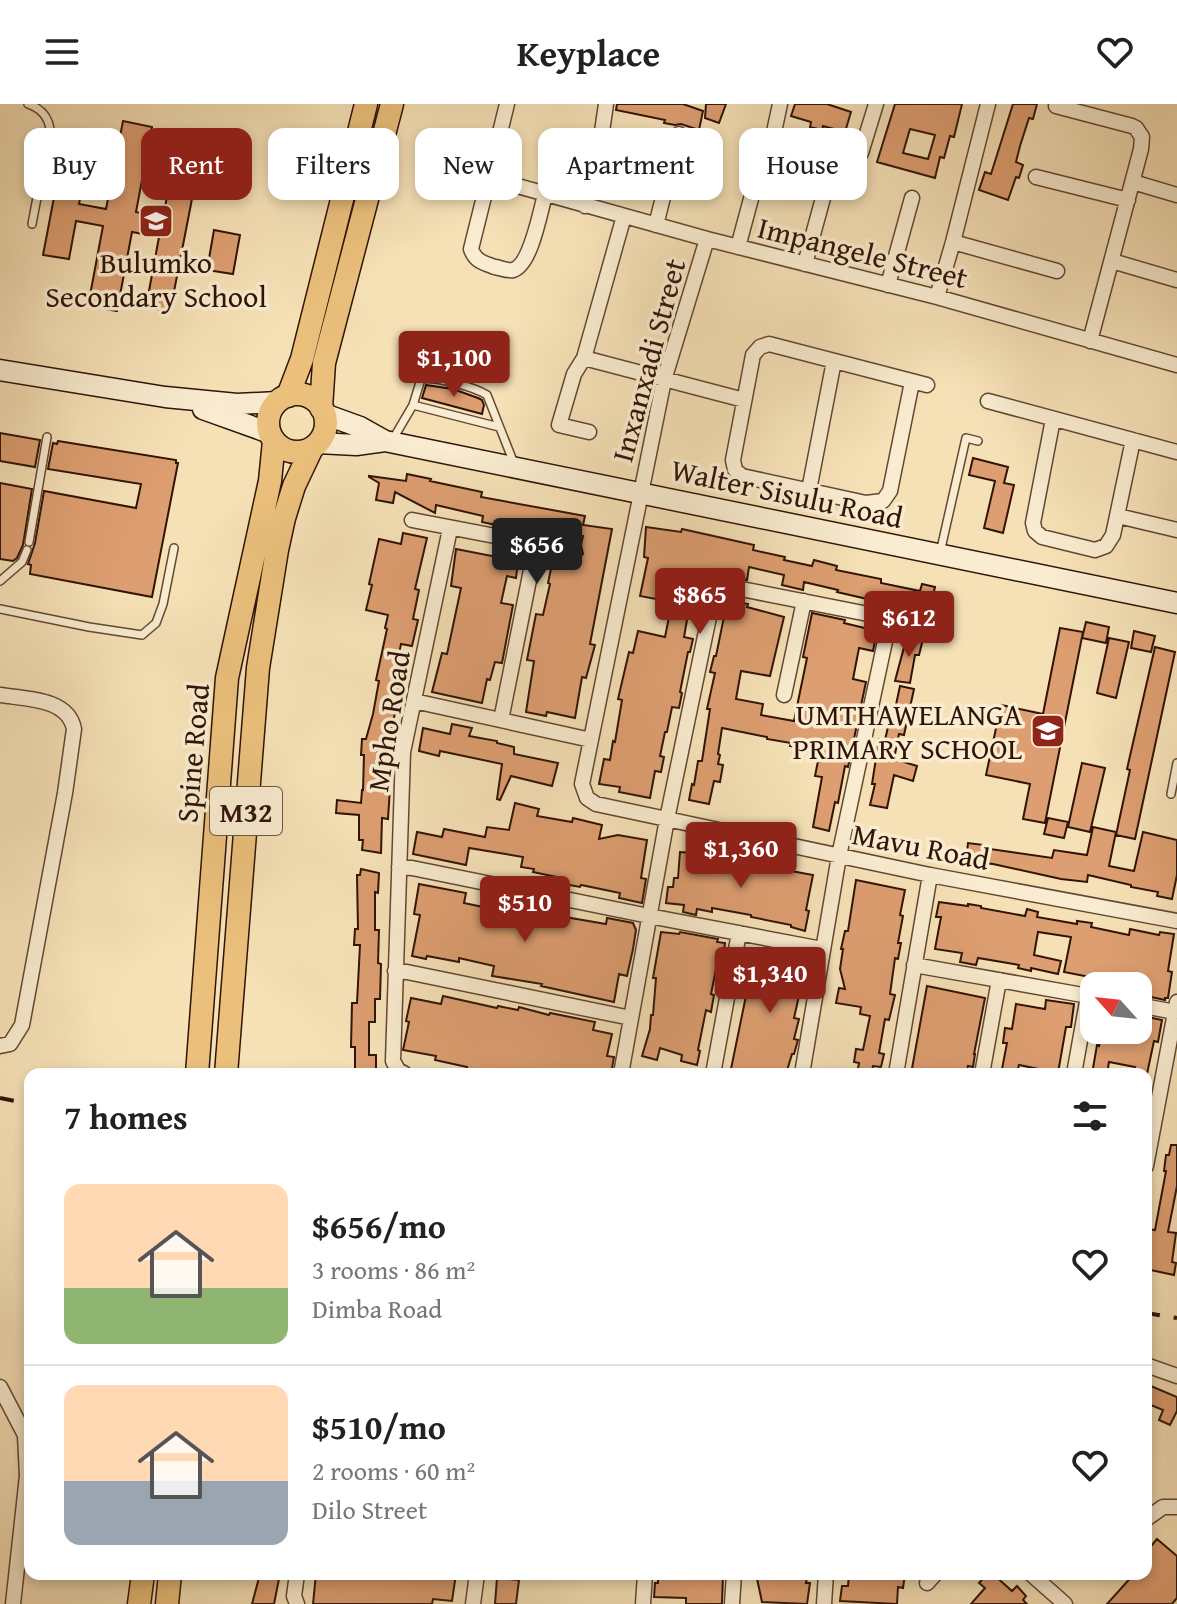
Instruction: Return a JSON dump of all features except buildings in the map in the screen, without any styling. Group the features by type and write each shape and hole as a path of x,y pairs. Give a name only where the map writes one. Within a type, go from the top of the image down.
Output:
{"main road":[{"name":"Spine Road","path":"197,1068 227,678 270,481 272,437 269,417 283,399 302,359 366,104"},
{"name":"Spine Road","path":"226,1068 258,668 277,550 294,486 325,429 324,363 392,104"},
{"path":"283,399 306,396 317,402 323,411"},
{"path":"272,437 280,447 292,452 315,446"},
{"path":"139,1604 142,1580"},
{"path":"167,1604 169,1580"}],"street":[{"path":"501,128 507,104"},
{"path":"585,206 606,104"},
{"path":"777,105 774,132 782,142 850,160 861,153 876,104"},
{"path":"937,297 988,104"},
{"path":"1056,106 1132,126 1139,132 1142,143 1090,341"},
{"path":"1036,177 1128,200"},
{"path":"1133,182 1177,195"},
{"path":"888,285 912,198"},
{"path":"483,200 471,249 475,258 482,263 509,271 520,267 528,256 544,200"},
{"name":"Impangele Street","path":"563,200 937,297 1177,365"},
{"path":"656,225 662,200"},
{"path":"738,247 751,200"},
{"path":"805,264 822,200"},
{"path":"589,432 559,425 574,374 584,358 624,216"},
{"name":"Inxanxadi Street","path":"640,494 664,380 707,239"},
{"path":"953,242 1057,271"},
{"path":"1112,261 1177,280"},
{"path":"912,382 890,491 883,501 866,503 742,476 735,470 733,460 753,355 760,347 769,344 927,385"},
{"path":"584,358 744,400"},
{"path":"809,490 834,361"},
{"path":"0,370 165,397 237,404 283,399"},
{"path":"165,397 224,416 272,437"},
{"path":"988,401 1177,452"},
{"name":"Walter Sisulu Road","path":"323,411 388,442 1177,603"},
{"path":"1053,419 1033,523 1035,531 1042,537 1095,550 1106,546 1113,535 1118,516 1133,440"},
{"name":"Walter Sisulu Road","path":"315,446 388,442"},
{"name":"Mavu Road","path":"640,494 582,784 587,798 596,804 930,875 1177,921"},
{"path":"1118,516 1177,530"},
{"path":"412,520 573,551"},
{"name":"Mpho Road","path":"397,1068 393,1061 403,752 450,529"},
{"path":"501,720 536,545"},
{"path":"622,1068 667,819 714,593 726,586 919,624"},
{"path":"784,695 804,601"},
{"path":"803,1068 839,856 890,618"},
{"path":"0,695 58,707 68,714 74,729 22,1025 10,1044 0,1046"},
{"path":"414,701 591,740"},
{"path":"399,867 822,949"},
{"path":"897,1068 930,875"},
{"path":"714,1068 739,933"},
{"path":"914,965 1080,995"},
{"path":"395,971 631,1018"},
{"path":"983,1068 999,980"},
{"path":"1152,1006 1176,1007 1152,1134"},
{"path":"1075,1068 1081,1044"},
{"path":"1152,1367 1177,1376"},
{"path":"0,1387 24,1433"},
{"path":"13,1604 24,1503"},
{"path":"1152,1515 1163,1507 1177,1507"},
{"path":"296,1580 294,1596 297,1604"},
{"path":"473,1604 476,1580"},
{"path":"643,1604 645,1580"},
{"path":"732,1604 734,1580"},
{"path":"824,1604 826,1580"},
{"path":"1038,1580 1065,1604"}],"lane":[{"path":"28,104 42,112 50,129 32,224"},
{"path":"388,442 413,405 421,379 431,378 484,393 515,468"},
{"path":"413,405 499,427"},
{"path":"0,581 22,562 28,546 47,437"},
{"path":"939,555 966,438 978,441"},
{"path":"0,609 142,635 156,623 163,604 174,548"},
{"path":"1171,794 1177,763"}],"railway":[{"path":"0,1098 24,1103"},
{"path":"1152,1314 1177,1318"}],"place":[{"name":"Bulumko Secondary School","path":"156,221"},
{"name":"UMTHAWELANGA PRIMARY SCHOOL","path":"1048,731"}]}
